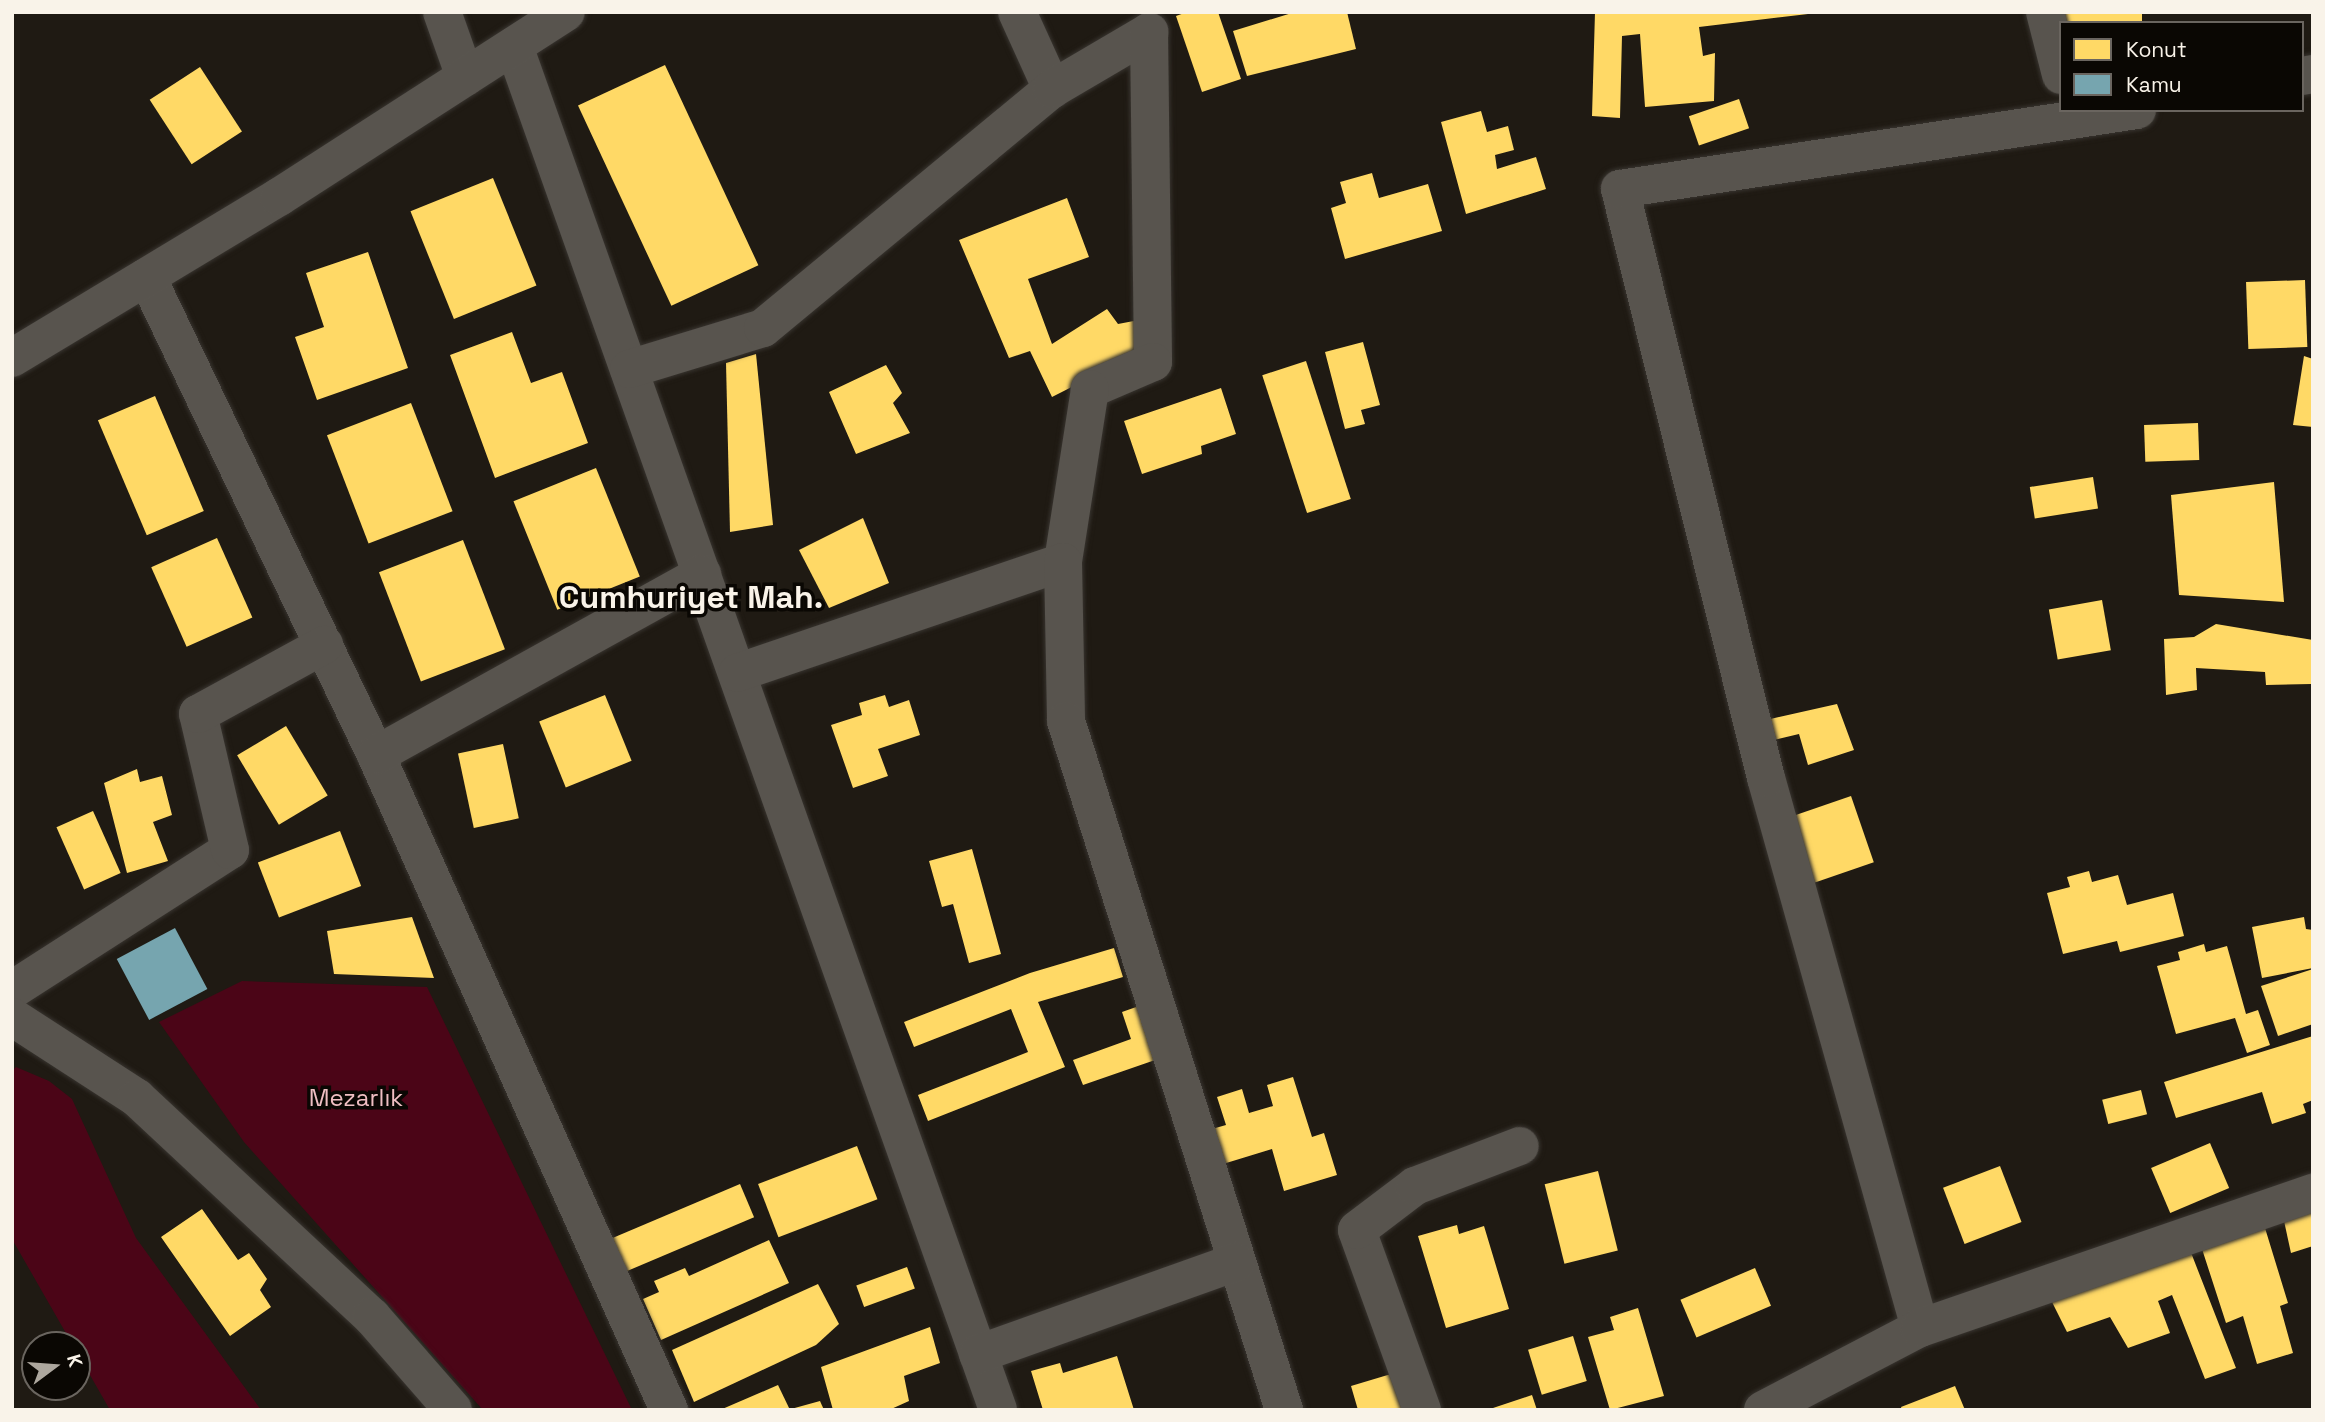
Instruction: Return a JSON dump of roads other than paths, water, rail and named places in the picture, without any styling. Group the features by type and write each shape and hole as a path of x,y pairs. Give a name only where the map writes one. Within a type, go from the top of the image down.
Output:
{"street":[{"path":"442,12 465,78"},
{"path":"12,359 148,277 566,12"},
{"path":"1017,12 1052,89"},
{"path":"2045,12 2059,67"},
{"path":"629,369 763,328 1052,89 1149,32 1153,362 1090,388 1063,562 1066,721 1284,1410"},
{"path":"514,46 998,1410"},
{"path":"1920,1328 1766,778 1620,189 2071,117 2118,112"},
{"path":"148,277 376,755 669,1410"},
{"path":"737,673 1063,562"},
{"path":"376,755 702,574"},
{"path":"324,645 198,714 230,850 14,1013 137,1098 372,1317 453,1410"},
{"path":"1422,1410 1357,1230 1415,1186 1520,1146"},
{"path":"1763,1410 1920,1328 2313,1193"},
{"path":"978,1354 1236,1262"}],"district":[{"name":"Cumhuriyet Mah.","path":"691,597"}],"park label":[{"name":"Mezarlık","path":"356,1098"}]}
